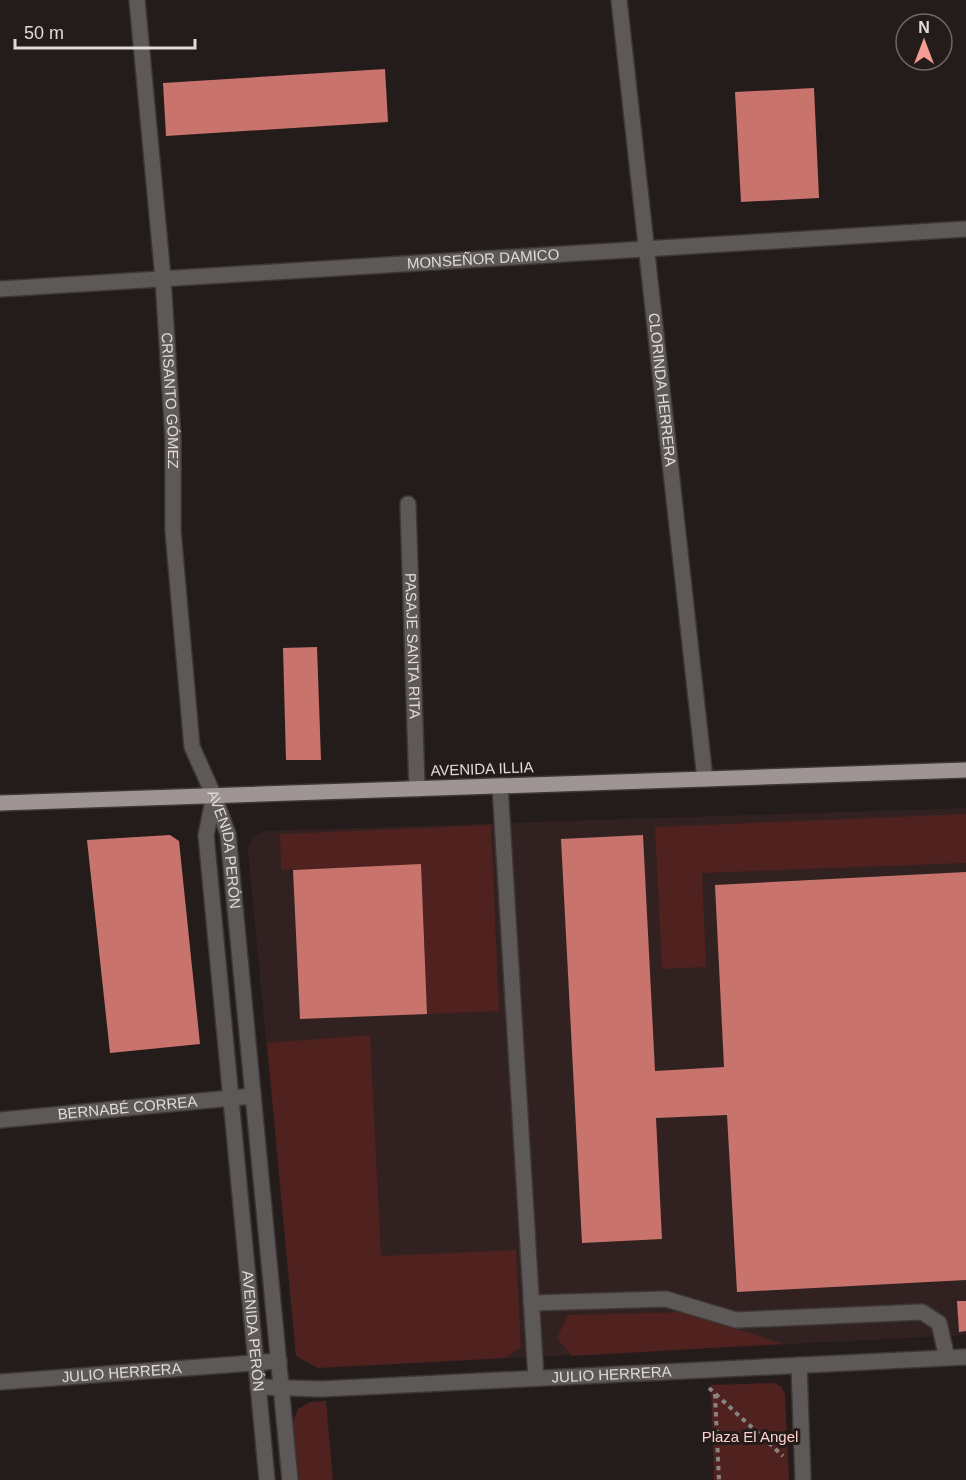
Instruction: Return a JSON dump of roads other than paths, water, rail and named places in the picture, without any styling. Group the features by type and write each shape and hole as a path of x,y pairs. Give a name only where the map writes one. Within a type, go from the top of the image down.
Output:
{"main road":[{"name":"AVENIDA ILLIA","path":"0,803 966,770"}],"street":[{"name":"CRISANTO GÓMEZ","path":"136,0 163,278 172,439 173,531 192,747 214,796"},
{"name":"CLORINDA HERRERA","path":"619,0 705,779"},
{"name":"MONSEÑOR DAMICO","path":"0,289 966,229"},
{"name":"PASAJE SANTA RITA","path":"408,504 417,789"},
{"path":"500,786 536,1378"},
{"name":"AVENIDA PERÓN","path":"214,796 228,834 290,1480"},
{"name":"AVENIDA PERÓN","path":"214,796 206,835 267,1480"},
{"name":"BERNABÉ CORREA","path":"0,1120 253,1096"},
{"path":"531,1303 666,1299 736,1320 922,1312 939,1323 947,1358"},
{"name":"JULIO HERRERA","path":"258,1387 321,1389 966,1357"},
{"name":"JULIO HERRERA","path":"0,1382 279,1361"},
{"path":"799,1365 802,1477"}],"park label":[{"name":"Plaza El Angel","path":"750,1437"}]}
